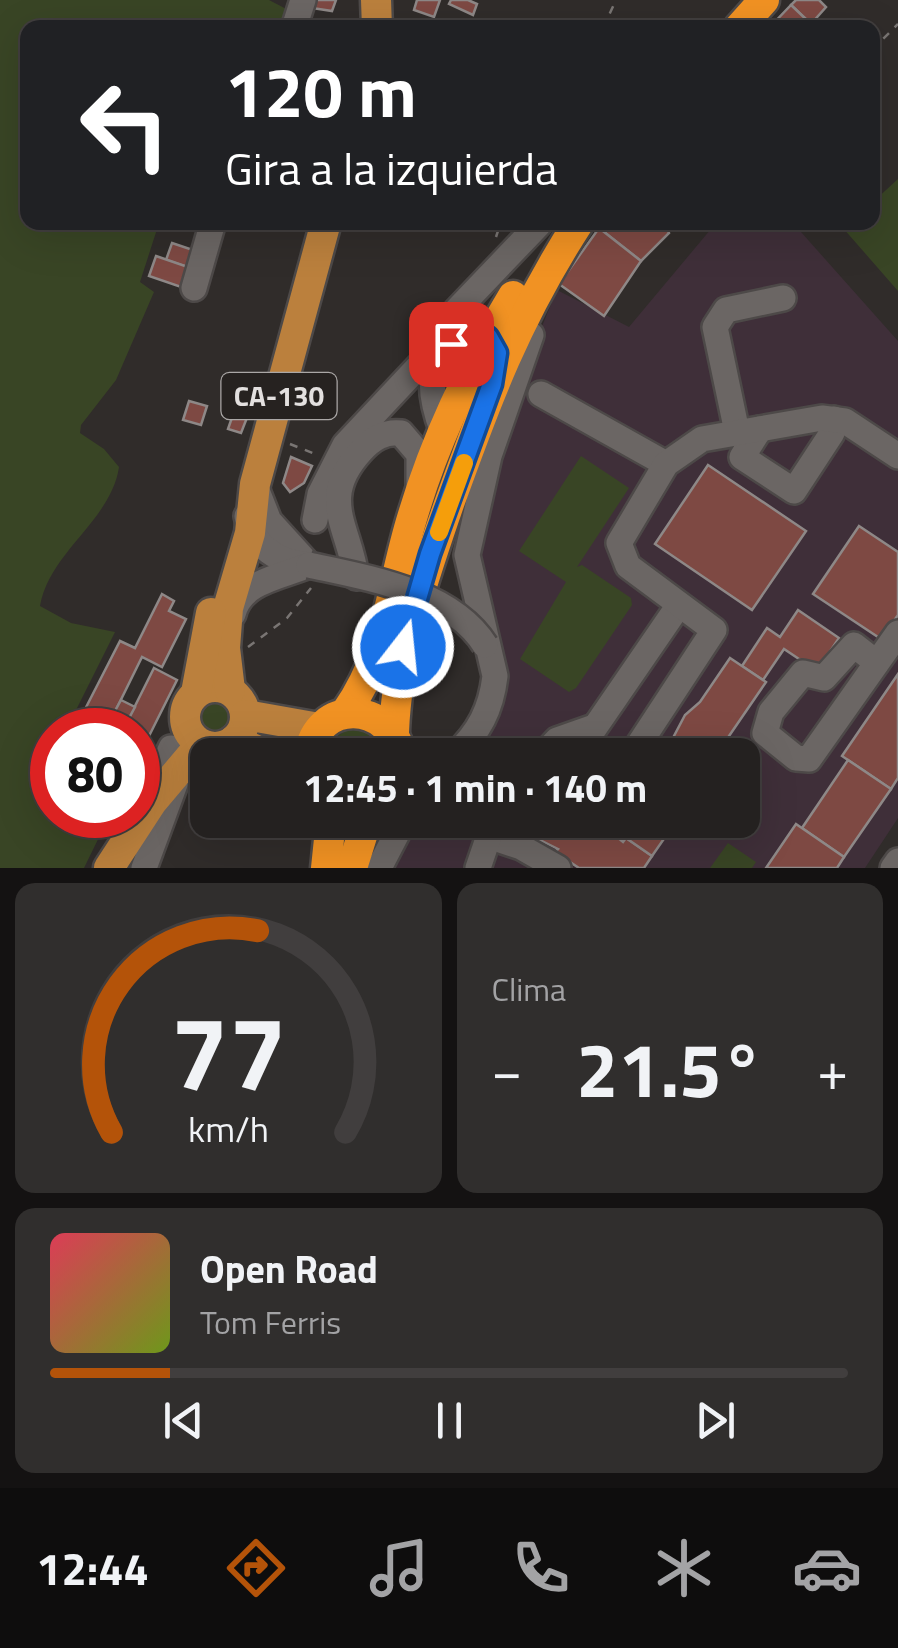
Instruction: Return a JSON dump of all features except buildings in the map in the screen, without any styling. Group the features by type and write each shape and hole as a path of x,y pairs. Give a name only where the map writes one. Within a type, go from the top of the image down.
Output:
{"highway":[{"path":"746,20 764,0"},
{"path":"318,738 346,712 364,687 383,644 412,516 444,432 487,392 488,337 546,230"},
{"path":"398,738 403,647 430,554 487,392 524,310 575,230"},
{"path":"346,712 379,718 394,738"},
{"path":"326,868 329,838"},
{"path":"352,868 362,838"}],"main road":[{"name":"CA-130","path":"160,784 186,746 185,714 196,693 210,614 250,493 324,230"},
{"name":"CA-130","path":"237,715 225,648 228,608 250,533 250,493"},
{"path":"196,693 206,688 237,715 254,738"},
{"path":"237,715 303,738"},
{"path":"186,746 212,747 237,715"},
{"name":"CA-130","path":"106,868 125,838"}],"street":[{"path":"194,288 210,230"},
{"path":"444,432 430,390 456,311 543,230"},
{"path":"782,298 726,310 715,326 749,430 742,457 794,491 832,433 834,419"},
{"path":"315,520 320,494 345,445 419,366 439,360 466,336 488,337"},
{"path":"439,360 487,392 467,555 495,676 490,706 471,738"},
{"path":"541,394 666,464"},
{"path":"643,738 714,630 628,566 620,542 666,464 702,439 834,419 898,456"},
{"path":"356,577 340,532 338,503 348,466 377,436 402,432 419,454 420,486 412,516"},
{"path":"250,493 310,565"},
{"path":"250,533 276,556 292,564 356,577 441,604 461,615 485,645"},
{"path":"225,648 236,603 244,592 310,565"},
{"path":"587,738 679,605"},
{"path":"877,663 854,646 824,678 803,673 771,712 765,733 796,758 809,758 877,663 898,633"},
{"path":"563,738 594,726"},
{"path":"143,838 144,868"},
{"path":"379,868 395,838"},
{"path":"478,868 488,838"},
{"path":"507,838 558,868"},
{"path":"894,868 898,861"}],"path":[{"path":"880,42 898,24"},
{"path":"289,444 317,455"}],"shaded area":[{"path":"710,230 799,230 898,341 898,818 865,868 394,868 408,838 760,838 760,738 486,738 500,716 508,685 476,555 518,384 557,290 629,327"}],"green space":[{"path":"0,0 269,0 292,12 289,20 20,20 20,230 157,230 140,282 154,292 116,380 81,425 80,433 104,449 119,467 114,486 105,504 55,569 40,606 71,623 115,632 77,708 30,708 30,838 99,838 84,868 0,868"},
{"path":"898,179 898,291 845,230 880,230 880,196"},
{"path":"581,456 629,488 577,567 582,565 631,598 632,605 576,688 569,692 520,659 566,582 519,551"},
{"path":"216,704 226,708 230,718 226,728 216,732 206,728 202,718 206,708"},
{"path":"350,728 374,738 334,738"},
{"path":"728,843 756,862 752,868 710,868"}],"slow traffic":[{"path":"439,532 464,463"}],"route":[{"path":"403,647 430,554 492,384 497,353 488,337 466,336 451,344"}]}
